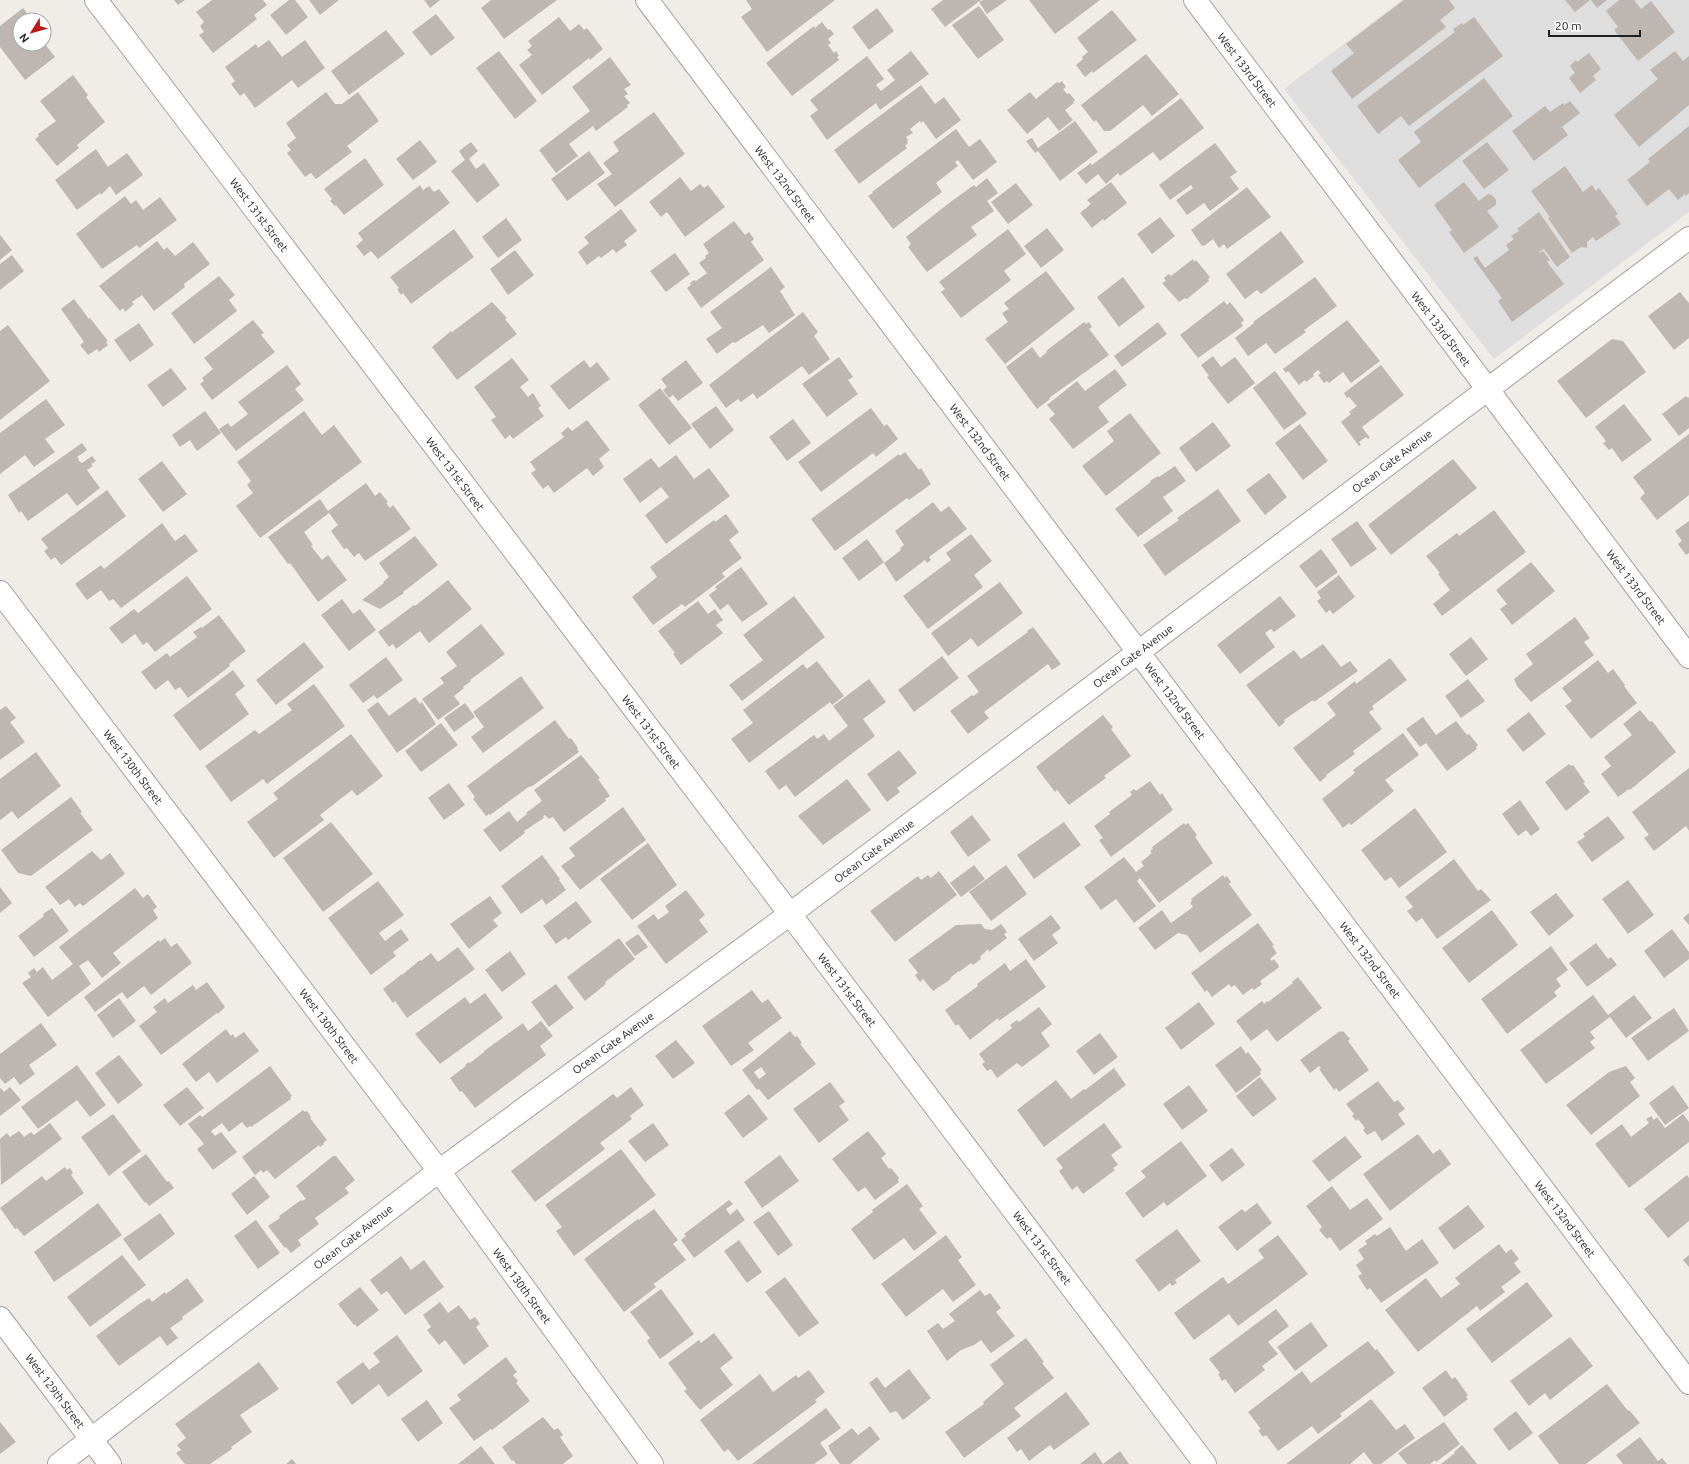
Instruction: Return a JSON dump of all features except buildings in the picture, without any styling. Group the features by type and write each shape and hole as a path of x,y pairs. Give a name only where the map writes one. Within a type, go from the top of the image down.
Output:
{"street":[{"name":"West 131st Street","path":"96,0 790,914 1205,1464"},
{"name":"West 132nd Street","path":"647,0 1689,1383"},
{"name":"West 133rd Street","path":"1194,0 1689,657"},
{"name":"Ocean Gate Avenue","path":"59,1464 439,1171 790,914 1689,238"},
{"name":"West 130th Street","path":"0,592 439,1171 652,1464"},
{"name":"West 129th Street","path":"0,1318 110,1464"}],"shaded area":[{"path":"1402,0 1689,0 1689,212 1494,359 1284,89"}]}
